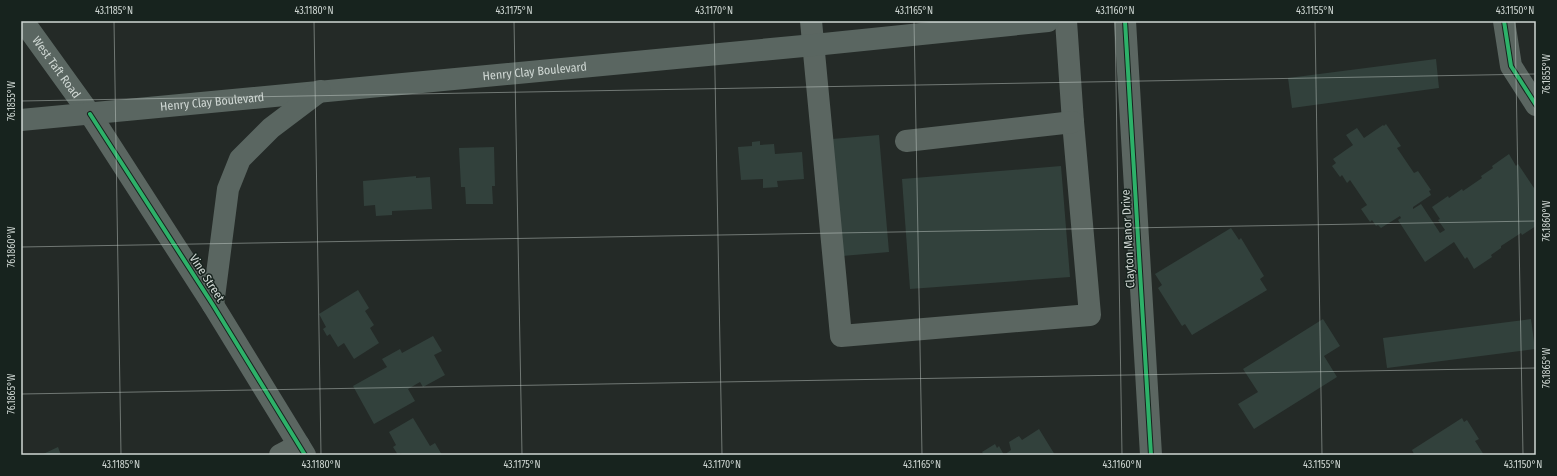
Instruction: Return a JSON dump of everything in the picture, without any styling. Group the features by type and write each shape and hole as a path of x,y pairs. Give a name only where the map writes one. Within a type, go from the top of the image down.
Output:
{"main road":[{"name":"West Taft Road","path":"23,21 90,114"},
{"name":"Henry Clay Boulevard","path":"21,120 814,45 1048,21"},
{"path":"213,305 228,190 240,159 271,128 321,91"}],"street":[{"path":"811,21 841,336 1090,315 1073,122 1066,21"},
{"name":"Clayton Manor Drive","path":"1125,21 1151,455"},
{"path":"1504,21 1511,66 1536,105"},
{"name":"Vine Street","path":"90,114 213,305 302,450"},
{"path":"906,141 1073,122"},
{"path":"280,455 302,450"}],"building":[{"path":"1436,59 1439,88 1292,108 1288,78"},
{"path":"1386,124 1401,146 1397,148 1414,173 1418,171 1431,190 1429,191 1431,195 1413,207 1413,209 1421,204 1440,233 1445,230 1432,207 1448,196 1449,198 1462,189 1463,191 1482,178 1481,176 1493,168 1492,166 1509,154 1516,166 1518,164 1536,191 1536,226 1522,235 1521,233 1501,246 1501,248 1491,255 1492,257 1474,269 1467,257 1465,259 1454,242 1425,262 1398,220 1401,218 1400,216 1381,228 1378,225 1376,226 1372,220 1370,222 1361,209 1367,205 1350,180 1347,183 1342,175 1340,177 1332,166 1336,163 1333,159 1353,145 1346,135 1357,128 1364,138"},
{"path":"879,135 889,252 842,256 832,139"},
{"path":"760,141 760,145 774,144 775,154 802,152 804,179 777,181 778,187 763,188 763,179 741,180 738,147 752,146 752,142"},
{"path":"494,147 495,186 492,186 493,204 466,204 465,187 461,187 459,148"},
{"path":"1061,166 1070,277 910,289 902,179"},
{"path":"416,176 416,178 430,177 432,209 392,211 392,215 376,216 375,205 364,206 363,181"},
{"path":"1231,228 1239,240 1241,238 1264,276 1260,279 1267,290 1192,335 1185,324 1182,326 1158,288 1162,285 1155,274"},
{"path":"358,290 369,308 365,311 374,325 370,328 379,343 354,359 344,343 338,347 330,334 327,336 323,329 326,327 319,314"},
{"path":"1323,319 1340,346 1324,356 1337,377 1254,429 1238,404 1258,392 1243,369"},
{"path":"1531,319 1535,349 1387,368 1383,338"},
{"path":"433,336 442,351 434,355 445,375 423,387 420,382 408,389 415,401 374,424 353,386 387,367 382,359 400,349 402,353"},
{"path":"413,418 430,446 435,443 442,455 402,455 401,453 398,455 393,447 396,445 389,432"},
{"path":"1462,418 1464,422 1467,420 1479,439 1475,441 1484,455 1413,455 1412,450"},
{"path":"1039,429 1055,455 1004,455 1011,450 1009,442 1019,436 1022,440"},
{"path":"995,444 997,448 999,446 1004,455 984,455 982,452"},
{"path":"58,447 61,455 41,455"}],"cycle path":[{"path":"1125,21 1151,455"},
{"path":"1504,21 1511,66 1536,105"},
{"path":"90,114 213,305 305,455"}]}
